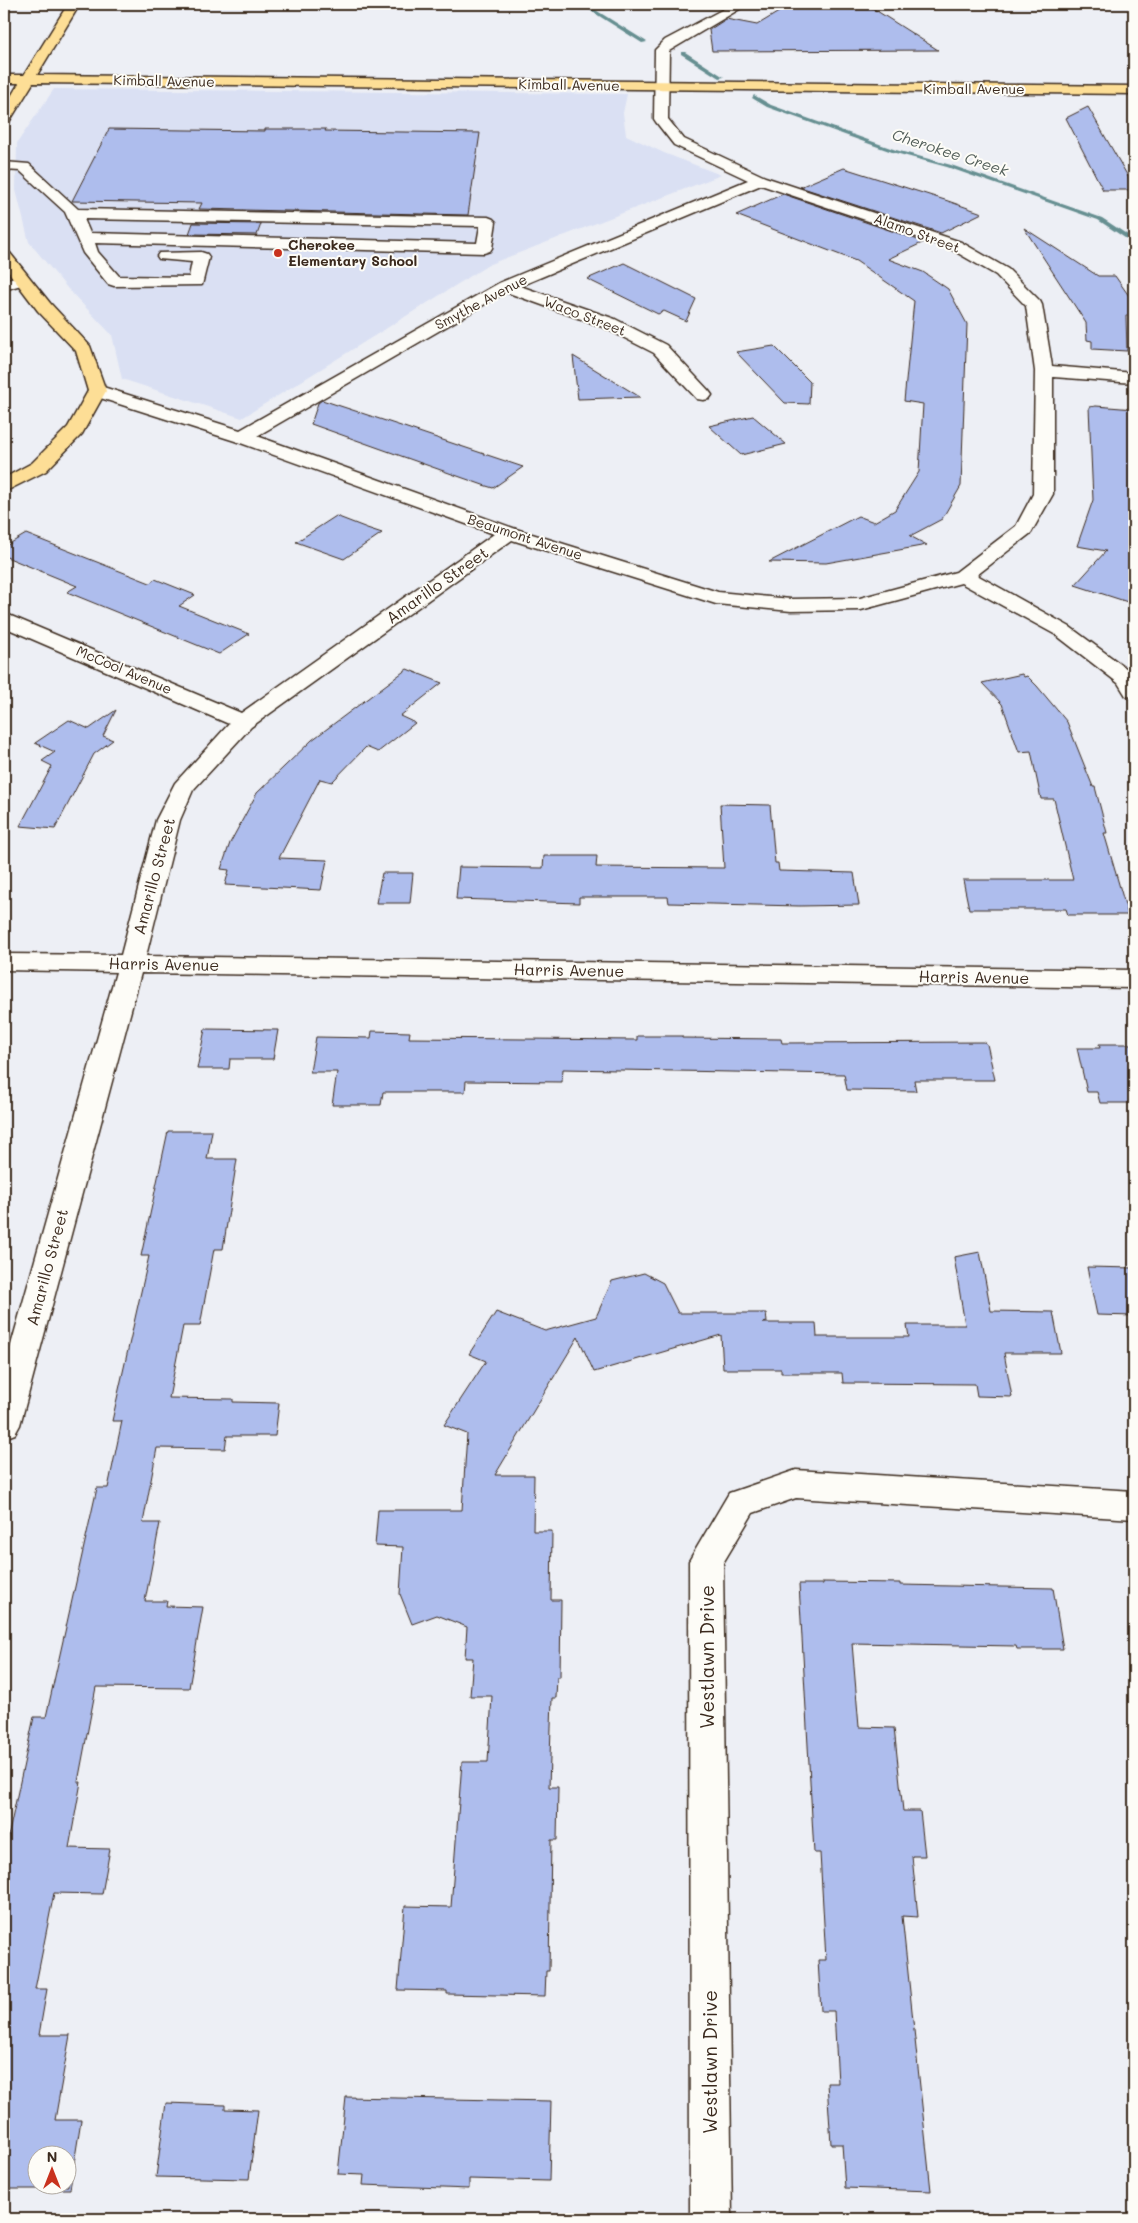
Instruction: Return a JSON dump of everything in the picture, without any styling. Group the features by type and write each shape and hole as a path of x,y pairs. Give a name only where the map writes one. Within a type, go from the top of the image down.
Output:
{"main road":[{"path":"4,119 74,4"},
{"name":"Kimball Avenue","path":"4,79 1134,90"},
{"path":"4,256 22,280 84,350 97,391 76,430 39,467 4,486"}],"street":[{"name":"Alamo Street","path":"742,4 670,43 662,50 663,86 661,119 679,142 760,180 955,245 1002,272 1034,305 1044,371 1043,494 1024,529 963,576"},
{"path":"4,166 24,167 44,183 74,214 91,253 114,281 196,282 201,257 91,253"},
{"name":"Smythe Avenue","path":"242,437 505,286 760,180"},
{"path":"74,214 488,222 484,248 84,238"},
{"path":"4,285 22,280"},
{"name":"Waco Street","path":"505,286 609,323 660,349 703,395"},
{"path":"1044,371 1134,378"},
{"name":"Beaumont Avenue","path":"97,391 242,437 509,533 716,598 791,605 861,604 963,576"},
{"name":"Amarillo Street","path":"4,1424 131,964 168,820 183,788 244,722 509,533"},
{"path":"963,576 1063,631 1126,679 1134,690"},
{"name":"McCool Avenue","path":"4,619 244,722"},
{"name":"Harris Avenue","path":"4,962 1134,979"},
{"name":"Westlawn Drive","path":"711,2219 706,1561 741,1503 796,1484 1134,1505"}],"shaded area":[{"name":"Cherokee Elementary School","path":"54,89 627,94 623,113 626,135 664,153 721,175 490,264 242,418 122,379 112,335 68,289 29,242 16,190 17,143"}],"building":[{"path":"792,4 866,4 938,50 712,51 709,30 726,19 757,25"},
{"path":"1088,107 1134,190 1103,190 1066,118"},
{"path":"109,129 265,131 265,129 326,129 325,131 480,133 468,215 199,209 202,203 72,201"},
{"path":"844,168 982,213 941,233 800,187"},
{"path":"783,194 924,242 888,259 923,272 948,289 967,324 961,486 942,519 910,536 927,545 826,563 769,562 858,516 874,522 895,510 919,472 923,404 904,401 914,301 856,261 736,215"},
{"path":"193,223 261,224 257,235 189,234"},
{"path":"1024,228 1098,276 1115,276 1134,303 1134,315 1126,316 1127,351 1092,349 1092,341 1087,340 1086,323"},
{"path":"624,263 696,299 686,321 664,311 658,314 587,279"},
{"path":"774,346 810,382 809,404 785,403 736,352"},
{"path":"573,356 640,397 578,399"},
{"path":"322,400 523,467 493,488 483,485 311,424 318,403"},
{"path":"1089,407 1134,409 1134,604 1075,585 1106,551 1077,546 1093,500"},
{"path":"753,416 786,444 741,455 709,426"},
{"path":"336,516 382,533 344,559 296,542"},
{"path":"26,534 150,583 155,579 195,595 179,606 249,634 219,654 67,592 77,586 4,556 4,547"},
{"path":"407,669 442,683 400,716 415,723 378,752 366,747 332,782 320,779 279,858 327,860 321,890 225,885 229,870 221,869 230,843 257,793 312,740"},
{"path":"1022,674 1024,677 1027,676 1037,686 1067,722 1093,787 1095,787 1107,833 1104,833 1128,915 1068,915 1066,909 969,909 963,880 1073,880 1054,799 1041,799 1031,751 1019,752 1002,704 982,683"},
{"path":"116,710 103,736 113,740 94,754 55,829 20,826 52,766 42,761 55,752 35,743 69,720 89,729"},
{"path":"720,804 770,805 775,863 778,863 779,871 854,873 859,905 800,906 669,903 668,897 579,897 579,903 456,899 459,867 543,868 544,856 597,856 596,867 724,868"},
{"path":"382,873 413,873 410,903 376,903"},
{"path":"205,1029 278,1030 273,1059 230,1059 229,1069 197,1069"},
{"path":"372,1031 410,1032 409,1038 637,1040 637,1036 682,1036 682,1038 781,1039 782,1043 984,1042 987,1044 995,1080 914,1080 916,1091 847,1090 844,1074 563,1069 562,1082 466,1081 465,1092 383,1092 381,1105 332,1105 337,1072 310,1072 316,1037 371,1038"},
{"path":"1099,1044 1134,1044 1134,1103 1100,1103 1097,1092 1087,1092 1077,1048 1100,1048"},
{"path":"168,1131 212,1131 207,1159 237,1159 223,1249 214,1249 200,1326 183,1326 169,1398 233,1399 233,1402 279,1403 275,1436 227,1436 225,1449 157,1448 143,1523 160,1523 145,1601 167,1601 166,1606 203,1607 189,1688 96,1687 78,1782 81,1782 69,1848 110,1849 102,1894 54,1893 35,1989 47,1989 39,2035 70,2035 55,2120 81,2120 77,2146 28,2146 28,2189 4,2189 4,1856 34,1717 46,1717 97,1488 108,1488 122,1421 112,1421 149,1256 141,1256"},
{"path":"980,1252 991,1311 1053,1312 1061,1353 1004,1353 1012,1397 977,1396 975,1384 843,1383 842,1373 781,1373 781,1369 723,1369 721,1335 594,1372 578,1337 495,1475 534,1475 533,1531 552,1531 551,1600 561,1600 560,1677 557,1677 556,1698 552,1698 549,1787 558,1787 557,1840 551,1840 549,1971 546,1971 545,1996 447,1994 447,1991 398,1990 405,1906 451,1907 462,1762 488,1762 492,1696 470,1696 473,1658 465,1658 467,1627 437,1615 412,1624 400,1594 403,1547 375,1546 378,1510 462,1510 467,1434 444,1425 486,1361 469,1354 496,1312 545,1331 596,1317 612,1281 644,1273 663,1283 678,1313 766,1313 767,1322 763,1323 816,1323 817,1337 909,1337 907,1325 965,1325 954,1257"},
{"path":"1087,1267 1134,1268 1134,1316 1097,1315"},
{"path":"823,1582 1053,1588 1063,1649 1017,1649 1016,1646 852,1643 859,1727 894,1728 903,1811 920,1811 925,1856 912,1856 918,1917 902,1916 931,2191 845,2188 842,2144 831,2144 827,2083 838,2083 834,2011 821,2011 818,1960 826,1960 820,1853 814,1853 799,1584 823,1584"},
{"path":"346,2097 551,2101 549,2181 469,2179 469,2189 363,2185 364,2175 338,2174"},
{"path":"166,2103 225,2105 225,2109 258,2110 249,2179 156,2177"}],"waterway":[{"name":"Cherokee Creek","path":"583,4 644,42"},
{"name":"Cherokee Creek","path":"683,53 721,77"},
{"name":"Cherokee Creek","path":"754,97 769,106 894,151 949,166 1100,219 1134,242"}],"place":[{"name":"Cherokee Elementary School","path":"278,253"}]}
